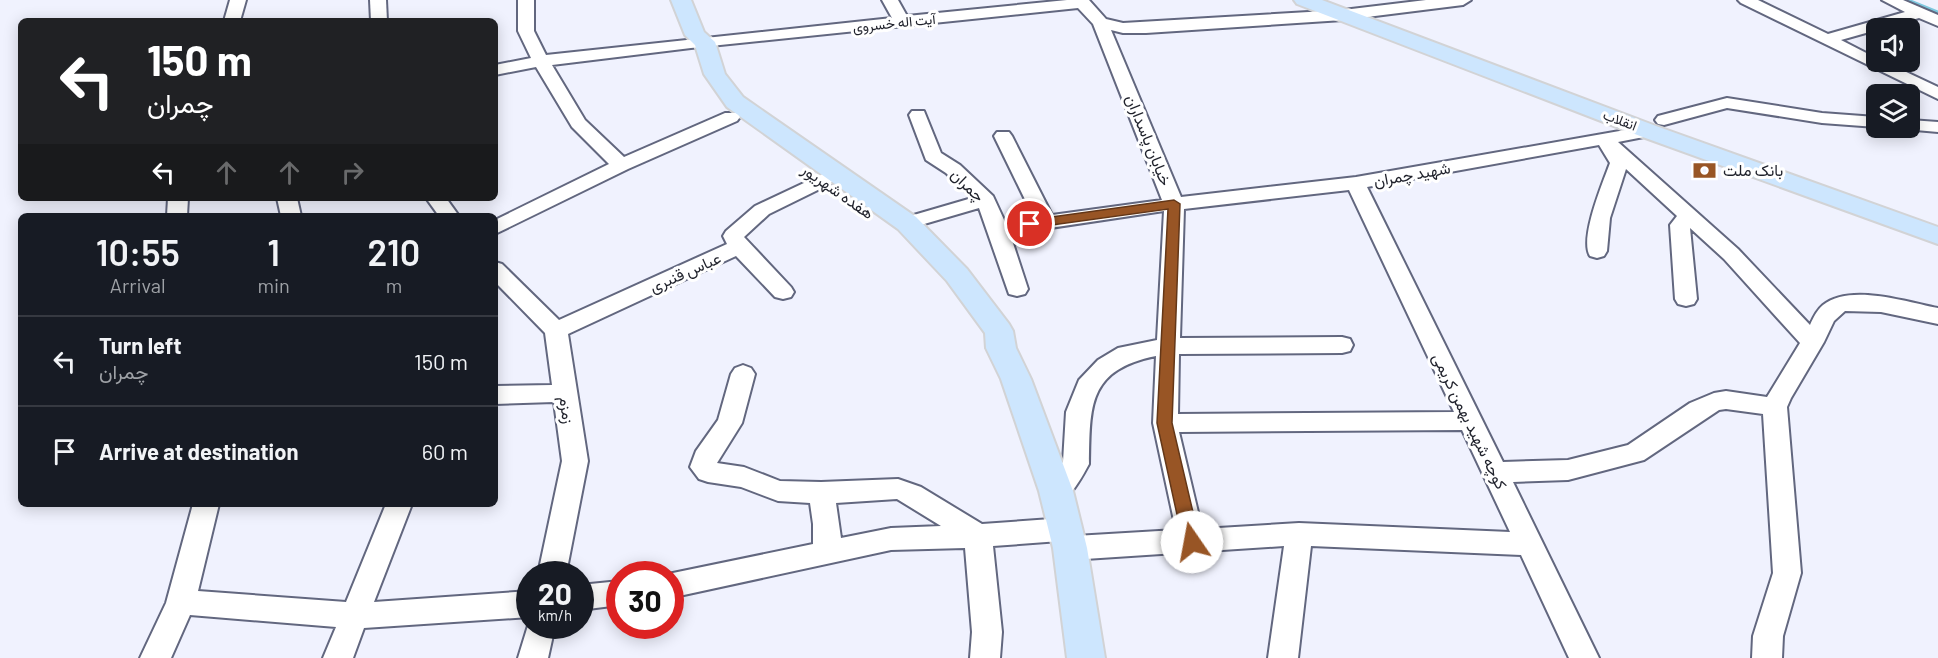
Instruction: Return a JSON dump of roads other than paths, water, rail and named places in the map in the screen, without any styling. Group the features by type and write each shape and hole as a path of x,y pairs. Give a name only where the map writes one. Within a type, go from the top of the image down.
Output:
{"main road":[{"name":"هفده شهریور","path":"681,0 710,68 723,89 735,102 907,223 957,275 999,331 1000,348 1016,379 1056,491 1067,538 1086,658"},
{"name":"انقلاب","path":"1304,0 1656,126 1938,236"},
{"name":"هفده شهریور","path":"697,40 695,73 707,94 731,117 823,180 912,247 942,281 982,335 1000,348"}],"street":[{"path":"232,18 238,0"},
{"path":"378,0 379,18"},
{"path":"526,0 526,31 540,62 578,123 621,165"},
{"path":"890,0 902,22"},
{"path":"1100,22 1123,28 1146,28 1343,15 1463,0"},
{"path":"1746,0 1938,94"},
{"path":"1890,0 1938,21"},
{"name":"آیت اله خسروی","path":"498,69 697,40 902,22 1081,2"},
{"name":"خیابان پاسداران","path":"1081,2 1100,22 1174,204 1165,423 1192,542"},
{"path":"1827,39 1920,13"},
{"name":"شهید چمران","path":"1174,204 1356,183 1605,140 1727,103 1822,118 1866,122"},
{"name":"چمران","path":"918,116 933,156 953,169 986,201 998,229 1017,289"},
{"path":"498,226 621,165 731,117"},
{"path":"1920,126 1938,127"},
{"path":"1003,136 1046,222"},
{"path":"1605,140 1731,254 1813,342"},
{"path":"1597,251 1600,218 1619,163 1605,140"},
{"name":"عباس قنبری","path":"556,330 739,247 734,236 762,210 823,180"},
{"name":"کوچه شهید بهمن کریمی","path":"1356,183 1584,658"},
{"path":"907,223 986,201"},
{"path":"998,229 1174,204"},
{"path":"1686,299 1680,225 1689,215"},
{"path":"739,247 783,292"},
{"path":"498,272 556,330"},
{"path":"1767,658 1767,636 1787,573 1775,407 1782,388 1813,342 1830,310 1842,303 1856,301 1938,316"},
{"name":"زمزم","path":"555,561 574,462 556,330"},
{"path":"1056,491 1076,464 1078,412 1087,386 1106,366 1126,354 1167,346 1342,345"},
{"path":"743,374 730,423 705,458 703,467 708,472 744,477 778,491 821,493 898,489 912,494 978,536"},
{"path":"498,395 565,393"},
{"path":"1495,473 1568,470 1635,453 1699,409 1714,402 1726,400 1775,407"},
{"path":"1165,423 1470,421"},
{"path":"821,493 828,529 828,543 823,554"},
{"path":"155,658 163,645 180,602 205,507"},
{"path":"338,658 398,507"},
{"path":"1283,658 1299,534"},
{"path":"684,583 891,539 978,536 1192,542 1299,534 1529,544"},
{"path":"978,536 987,632 985,658"},
{"path":"180,602 356,616 516,605"},
{"path":"532,658 537,639"}],"waterway":[{"path":"1906,0 1938,13"}],"place":[{"name":"بانک ملت","path":"1705,170"}]}
